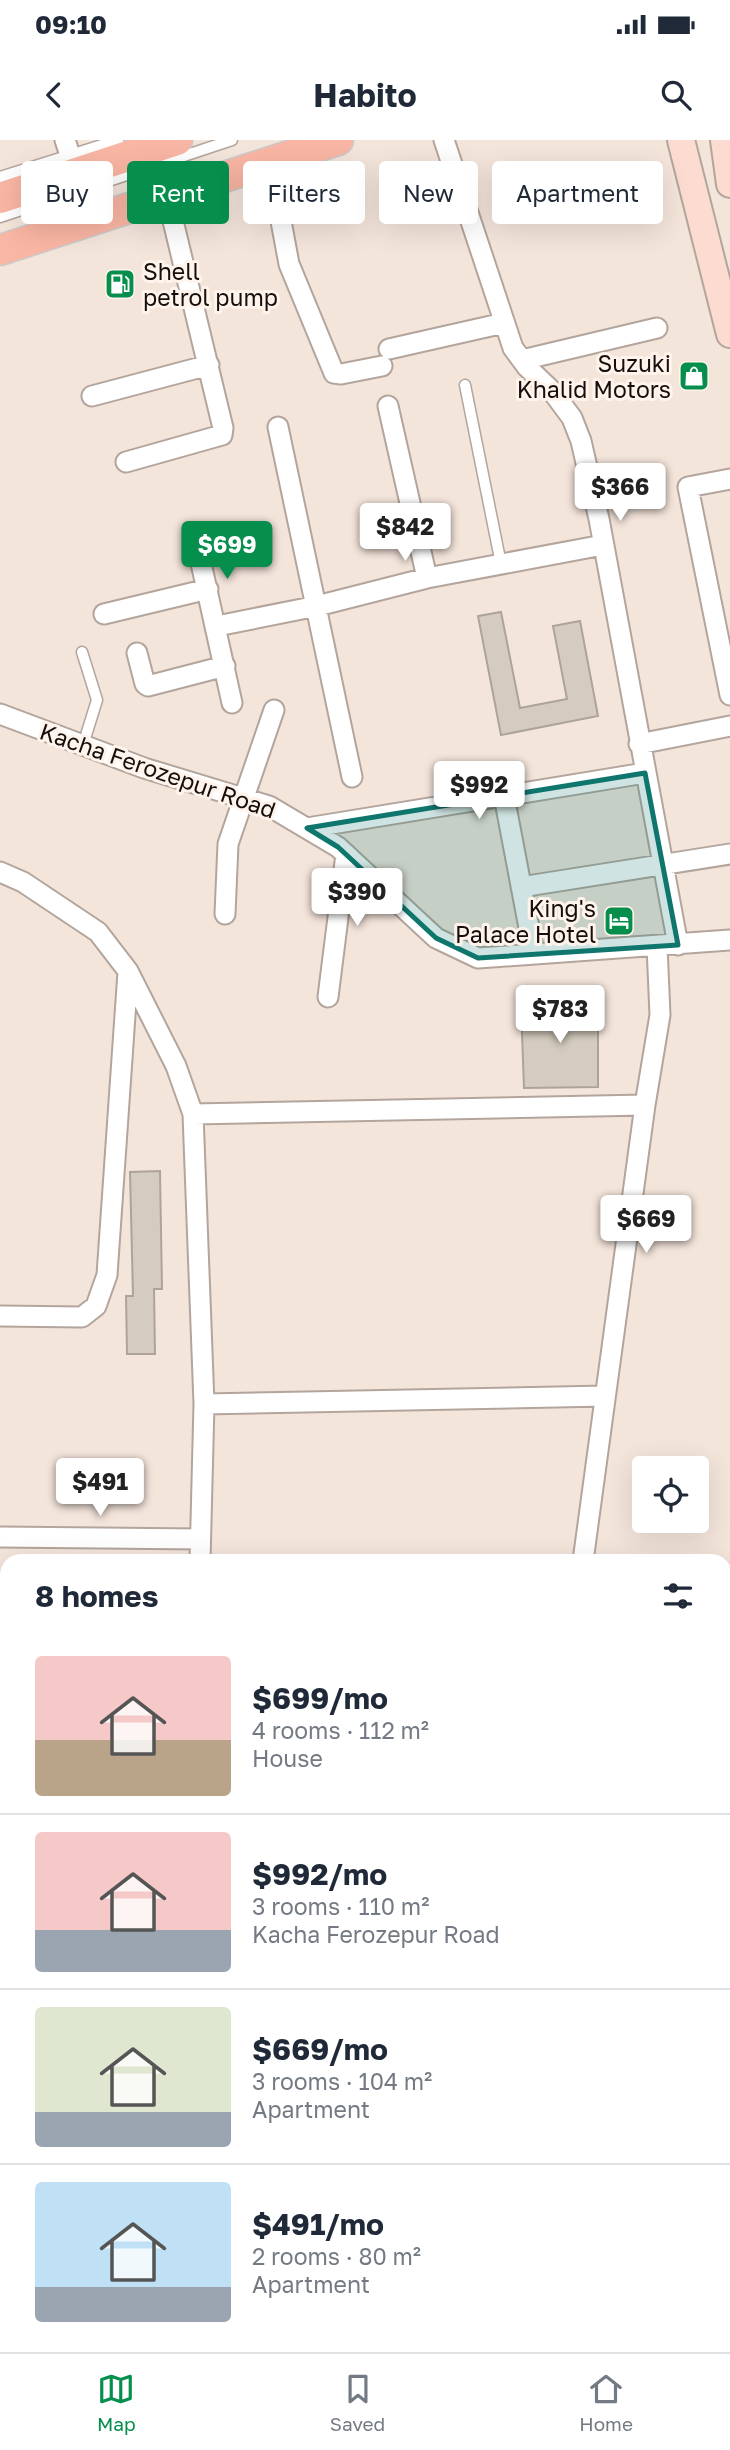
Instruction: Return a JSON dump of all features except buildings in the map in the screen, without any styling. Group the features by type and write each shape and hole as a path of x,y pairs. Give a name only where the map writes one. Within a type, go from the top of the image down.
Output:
{"main road":[{"path":"0,198 177,140"},
{"path":"273,161 338,140"},
{"path":"681,140 730,334"},
{"path":"694,140 711,206 716,275"},
{"path":"724,140 730,184"},
{"path":"0,250 127,209"}],"street":[{"path":"444,140 513,348 552,391 572,418 581,441 678,945"},
{"path":"126,461 222,435 223,428 209,365 174,224"},
{"path":"282,224 289,264 334,373 341,374 385,357 503,323"},
{"path":"522,360 657,328"},
{"path":"92,396 209,365"},
{"path":"388,406 428,578"},
{"path":"278,427 352,777"},
{"path":"730,479 688,487 730,695"},
{"path":"197,545 232,703"},
{"path":"217,626 317,606 428,578 603,545"},
{"path":"104,614 208,589"},
{"path":"137,653 145,684 148,686 225,666"},
{"path":"225,914 228,844 274,710"},
{"name":"Kacha Ferozepur Road","path":"0,714 144,768 269,806 346,854 436,938 478,958 730,940"},
{"path":"639,744 730,726"},
{"path":"307,828 645,773"},
{"path":"504,796 534,954"},
{"path":"328,997 346,854"},
{"path":"521,887 730,854"},
{"path":"0,872 23,882 98,932 128,971 176,1066 193,1114 204,1404 200,1554"},
{"path":"584,1554 645,1105 660,1015 657,946"},
{"path":"0,1316 82,1317 96,1306 107,1275 128,971"},
{"path":"193,1114 645,1105"},
{"path":"204,1404 605,1396"},
{"path":"0,1537 200,1539"}],"lane":[{"path":"0,177 68,148 118,140"},
{"path":"0,217 232,140"},
{"path":"465,385 501,564"},
{"path":"82,653 97,700 83,745"}],"highlighted area":[{"path":"645,773 678,945 478,958 436,938 338,847 307,828"}],"place":[{"name":"Shell petrol pump","path":"120,284"},
{"name":"Suzuki Khalid Motors","path":"694,376"},
{"name":"King's Palace Hotel","path":"619,921"}]}
